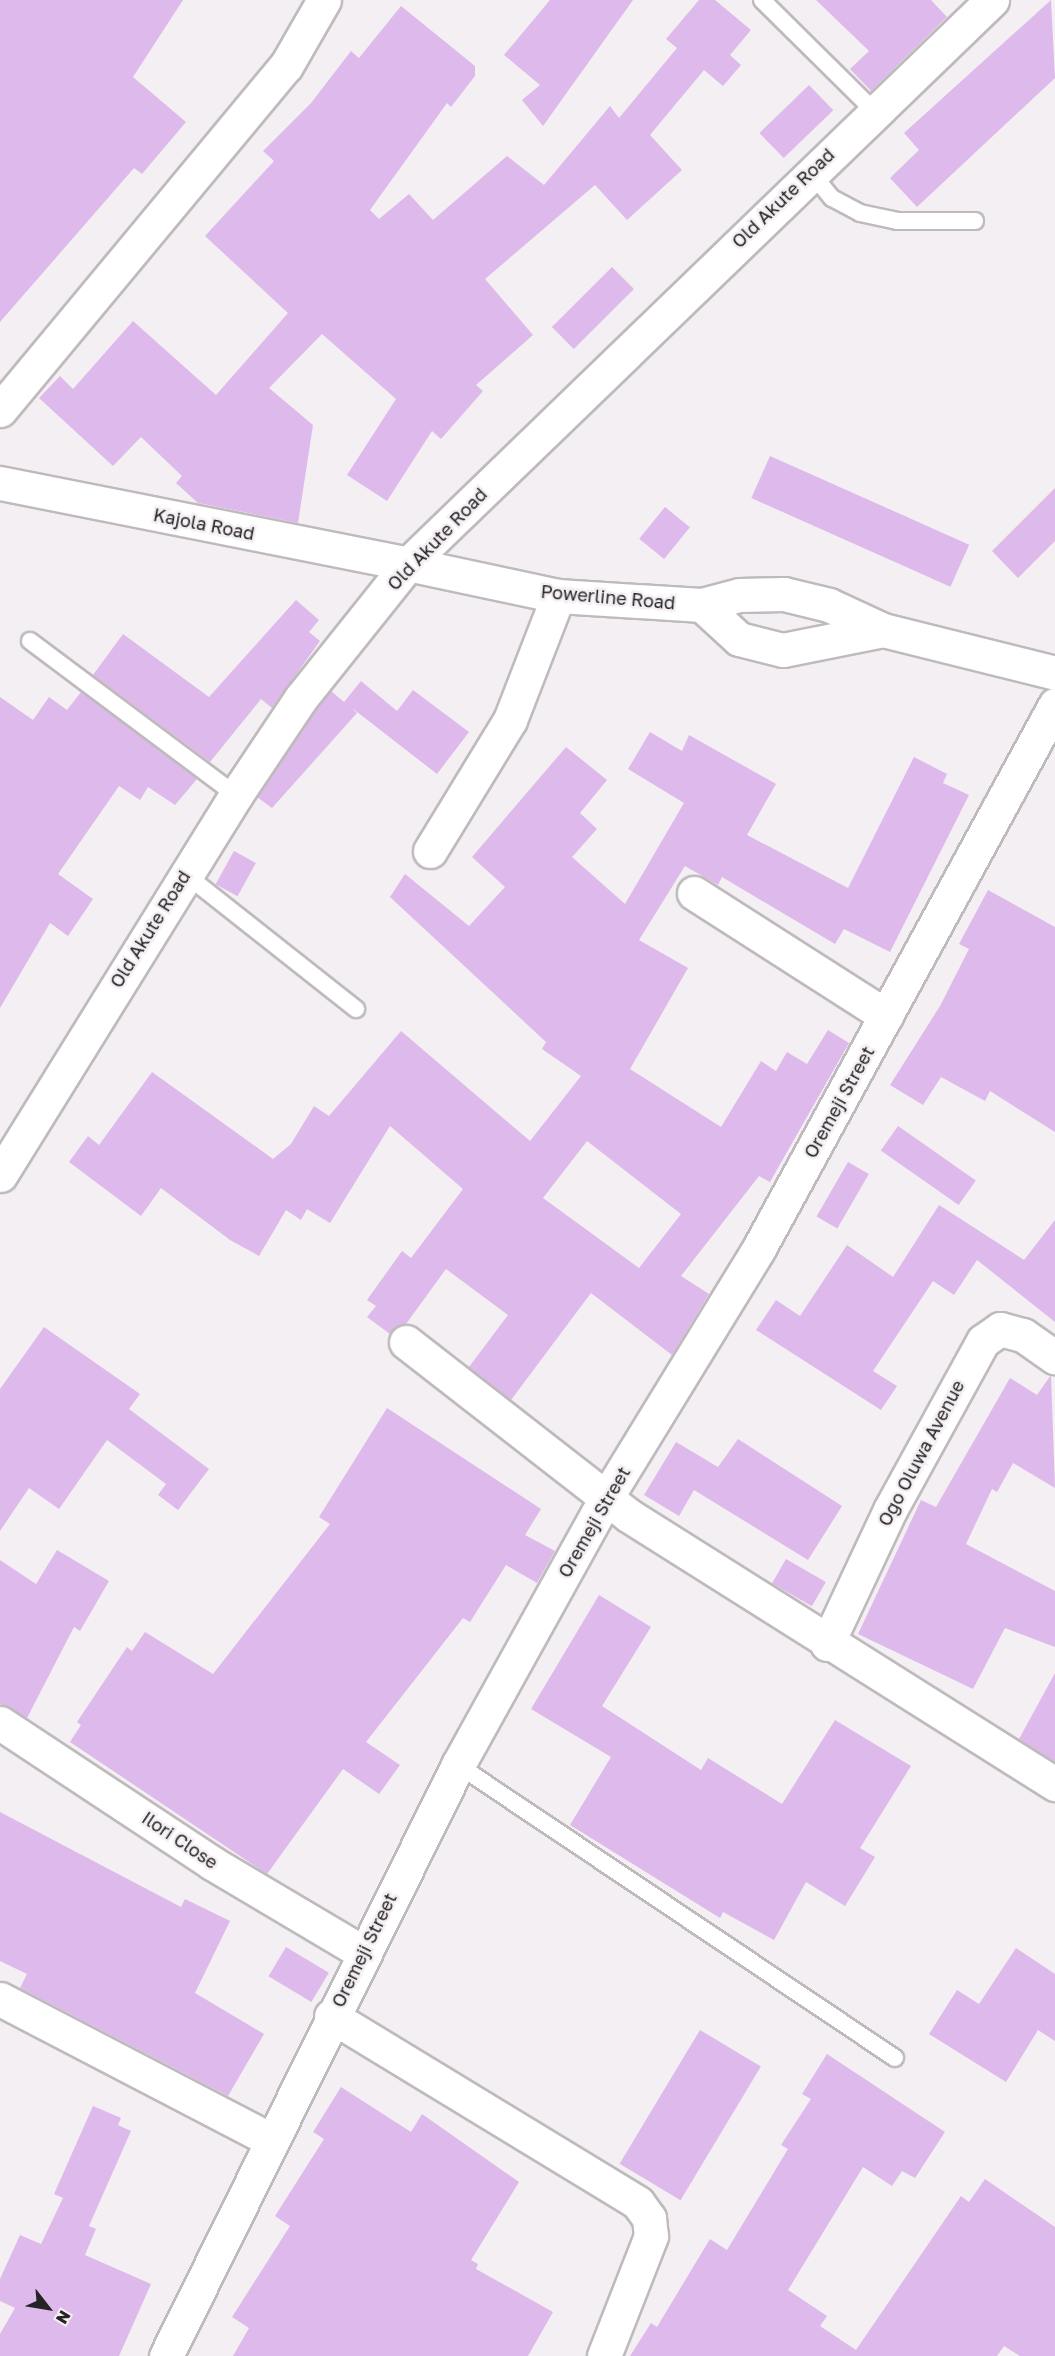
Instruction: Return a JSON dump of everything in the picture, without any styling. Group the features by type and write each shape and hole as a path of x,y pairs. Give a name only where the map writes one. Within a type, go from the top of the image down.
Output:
{"street":[{"path":"0,410 286,66 324,0"},
{"name":"Old Akute Road","path":"0,1175 236,795 301,698 408,564 810,171 992,0"},
{"name":"Kajola Road","path":"0,483 408,564"},
{"name":"Powerline Road","path":"408,564 558,596 702,605 738,595 784,594 829,605 884,630 1055,673"},
{"path":"430,851 510,720 558,596"},
{"name":"Powerline Road","path":"702,605 739,639 783,650 884,630"},
{"name":"Oremeji Street","path":"166,2356 362,1952 458,1765 606,1498 758,1250 1055,705"},
{"path":"694,893 886,1016"},
{"name":"Ogo Oluwa Avenue","path":"827,1644 890,1510 982,1341 1000,1329 1023,1335 1055,1357"},
{"path":"406,1341 606,1498 827,1644 1055,1784"},
{"name":"Ilori Close","path":"0,1723 212,1863 362,1952"},
{"path":"0,1999 271,2140"},
{"path":"331,2016 638,2203 650,2218 651,2236 604,2356"}],"lane":[{"path":"762,0 874,111"},
{"path":"810,171 832,198 860,213 897,221 975,221"},
{"path":"30,641 236,795"},
{"path":"185,874 356,1009"},
{"path":"458,1765 895,2058"}],"building":[{"path":"0,0 183,0 133,77 186,122 142,174 134,168 0,322"},
{"path":"550,0 633,0 543,126 522,100 540,85 504,55"},
{"path":"699,0 715,0 751,30 730,55 741,65 723,86 704,70 650,135 682,170 627,220 595,185 485,279 533,335 476,385 483,391 441,439 432,431 387,501 347,475 396,399 322,334 269,388 313,425 298,523 198,503 176,483 182,476 141,437 113,466 39,398 60,376 73,389 133,321 216,395 288,313 205,236 274,161 263,151 311,103 351,51 359,58 401,6 475,66 475,76 451,107 447,103 370,210 379,219 409,194 433,220 507,156 544,185 610,106 619,118 677,48 666,39"},
{"path":"816,0 931,0 947,17 871,91 850,69 869,51"},
{"path":"1051,0 1055,78 917,207 890,178 919,150 904,133"},
{"path":"809,85 833,110 784,158 759,133"},
{"path":"612,267 634,289 574,349 552,327"},
{"path":"770,456 969,545 950,587 751,498"},
{"path":"1055,488 1055,541 1018,578 992,551"},
{"path":"665,507 690,527 664,559 639,539"},
{"path":"296,600 319,620 309,632 320,641 272,708 261,699 210,762 93,675 123,634 209,697"},
{"path":"361,681 397,711 413,690 469,732 437,774 352,708 357,713 272,808 257,797 316,709 331,691 344,702"},
{"path":"81,692 197,779 175,805 148,787 140,800 119,786 58,874 93,899 68,936 50,923 0,1008 0,697 33,720 49,697 67,710"},
{"path":"650,732 682,751 689,735 776,784 747,835 848,888 914,757 947,774 943,783 969,795 890,952 844,929 835,944 722,877 718,885 685,866 639,940 688,968 630,1069 721,1127 761,1061 776,1071 787,1052 807,1064 828,1030 849,1043 770,1182 759,1176 681,1276 709,1294 672,1355 591,1293 511,1400 469,1367 508,1315 446,1269 406,1324 390,1334 367,1317 376,1306 367,1300 402,1251 411,1258 463,1189 390,1126 330,1223 307,1209 301,1220 286,1210 259,1256 230,1240 161,1188 141,1216 69,1162 88,1136 99,1145 152,1072 273,1159 291,1144 314,1106 329,1116 401,1031 530,1141 581,1076 542,1049 546,1042 390,897 405,874 469,926 505,887 472,857 566,747 607,780 580,813 597,829 572,857 625,904 684,803 628,769","holes":["587,1141 681,1214 639,1268 543,1198"]},
{"path":"234,851 256,863 237,896 216,884"},
{"path":"988,890 1055,927 1055,1132 990,1091 985,1101 941,1077 923,1105 890,1085 940,1006 969,949 959,944"},
{"path":"898,1126 976,1180 959,1205 881,1151"},
{"path":"848,1162 869,1174 837,1229 816,1217"},
{"path":"939,1205 1024,1260 1055,1220 1055,1322 977,1260 954,1295 933,1281 873,1371 897,1386 881,1410 756,1330 776,1300 800,1316 847,1245 893,1277"},
{"path":"44,1327 140,1394 129,1409 209,1469 178,1510 158,1495 166,1484 107,1440 59,1509 29,1488 0,1531 0,1389"},
{"path":"1051,1375 1055,1488 1013,1463 997,1492 992,1489 966,1544 1055,1591 1055,1647 1005,1628 973,1689 858,1634 921,1500 936,1507 1010,1378 1037,1395"},
{"path":"387,1408 541,1509 525,1535 555,1551 537,1583 506,1565 470,1622 463,1618 366,1742 400,1765 379,1794 343,1769 267,1874 70,1742 81,1725 77,1722 127,1647 132,1651 145,1632 213,1674 330,1524 319,1517"},
{"path":"738,1439 842,1506 808,1560 694,1490 679,1516 644,1495 676,1442 718,1467"},
{"path":"57,1550 109,1581 80,1631 74,1627 27,1718 0,1704 0,1560 36,1584"},
{"path":"786,1559 826,1582 812,1606 772,1583"},
{"path":"599,1595 651,1627 602,1706 701,1770 708,1758 782,1804 835,1720 911,1766 860,1848 875,1857 845,1906 806,1882 774,1940 723,1912 720,1918 570,1825 611,1757 531,1709"},
{"path":"1055,1673 1055,1762 1019,1739"},
{"path":"0,1812 181,1907 185,1899 230,1921 195,1993 264,2034 228,2096 20,1988 27,1974 0,1961"},
{"path":"286,1947 329,1973 311,2002 268,1976"},
{"path":"1016,1948 1055,1974 1055,2041 1038,2030 1006,2082 929,2034 957,1990 979,2004"},
{"path":"700,2030 761,2067 681,2200 620,2164"},
{"path":"827,2054 945,2132 915,2178 902,2171 892,2186 863,2167 788,2290 827,2316 820,2326 856,2350 961,2196 969,2202 985,2179 1055,2227 1055,2356 1020,2356 1004,2346 997,2356 630,2356 651,2323 657,2327 710,2239 727,2250 788,2149 781,2145 811,2099 802,2094"},
{"path":"341,2087 411,2132 422,2114 519,2182 471,2260 478,2264 476,2269 553,2312 528,2356 233,2356 249,2328 232,2317 290,2226 275,2216 324,2139 313,2132"},
{"path":"93,2106 121,2118 118,2125 131,2131 89,2226 96,2229 85,2255 151,2284 119,2356 0,2356 0,2334 15,2308 0,2301 0,2279 20,2235 41,2244 63,2198 54,2194"}]}
